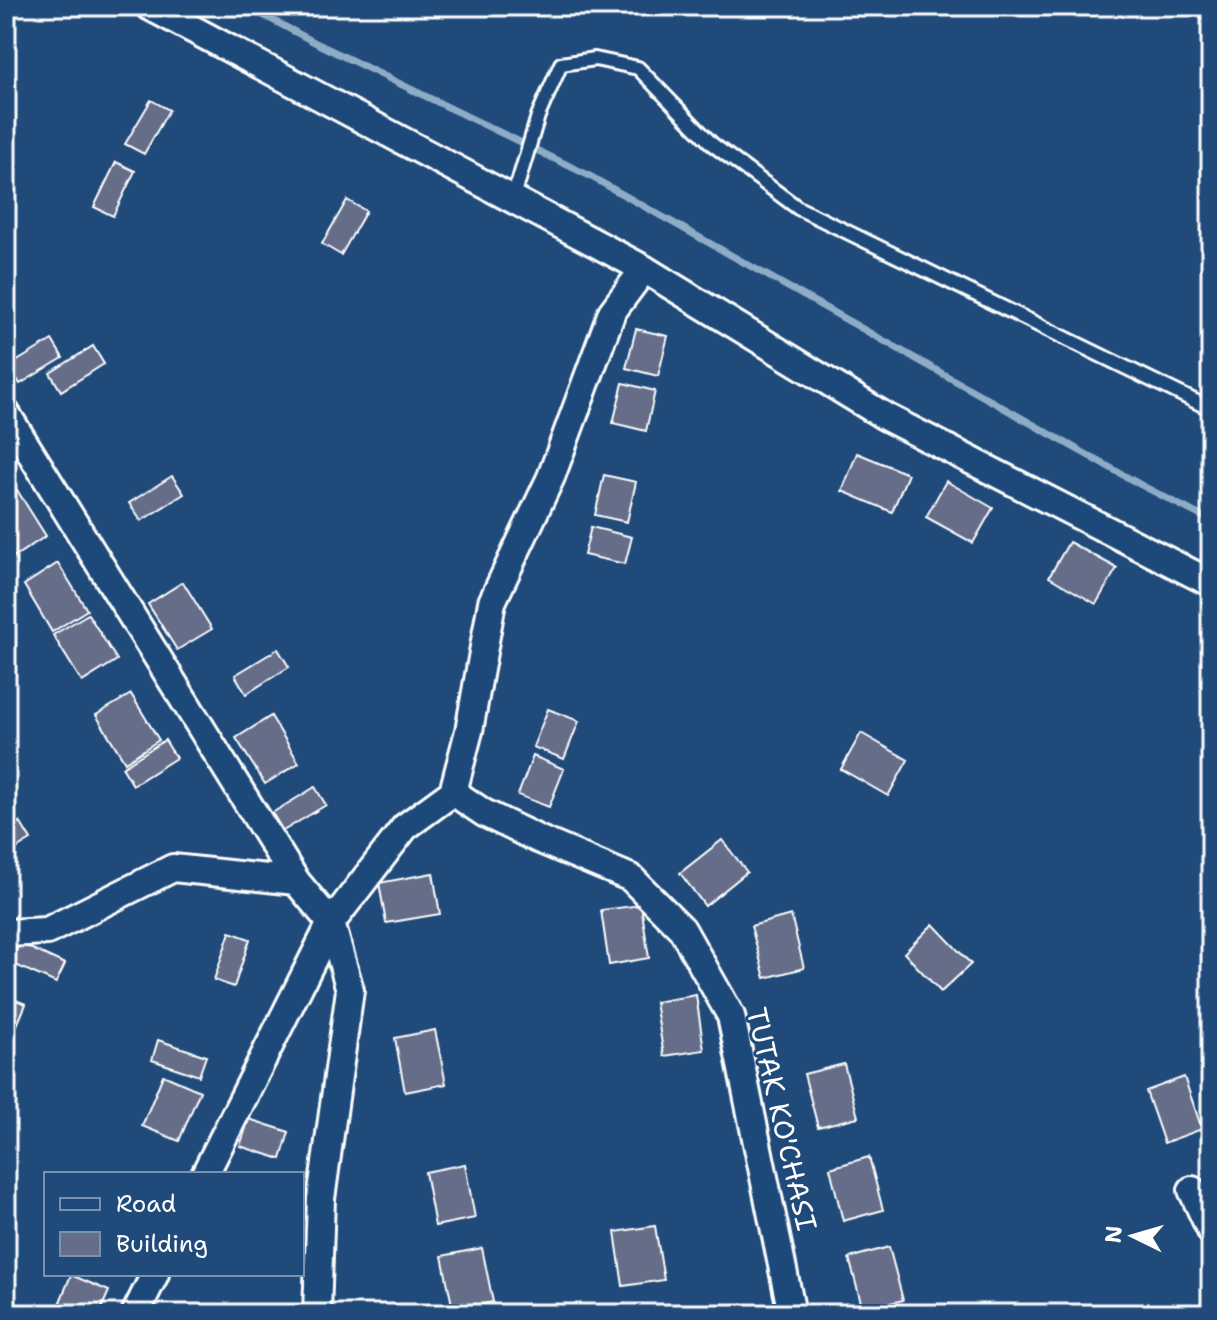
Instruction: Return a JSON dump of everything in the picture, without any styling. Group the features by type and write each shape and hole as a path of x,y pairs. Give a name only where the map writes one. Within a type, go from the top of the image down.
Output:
{"street":[{"path":"149,6 513,190 886,417 1211,583"},
{"path":"206,1172 331,923 405,827 453,792 469,731 492,602 551,477 612,312 644,269"},
{"path":"6,413 296,881 331,923 350,990 321,1199 317,1314"},
{"name":"TUTAK KO'CHASI","path":"453,792 484,813 631,878 682,929 731,1016 792,1314"},
{"path":"6,933 47,931 173,868 296,881"},
{"path":"1192,1190 1211,1231"},
{"path":"135,1314 154,1276"}],"lane":[{"path":"513,190 538,116 561,64 595,59 638,68 712,144 798,208 1211,409"}],"building":[{"path":"151,100 169,110 144,154 125,144"},
{"path":"116,162 135,171 113,216 94,207"},
{"path":"347,200 366,211 341,255 322,244"},
{"path":"636,329 668,336 658,376 626,368"},
{"path":"52,340 63,358 20,384 9,366"},
{"path":"93,346 104,364 61,391 50,373"},
{"path":"623,383 655,391 646,431 613,423"},
{"path":"857,453 908,474 892,512 842,491"},
{"path":"604,475 636,482 627,522 595,515"},
{"path":"172,476 184,494 141,521 129,503"},
{"path":"946,481 993,508 973,543 926,517"},
{"path":"17,490 46,536 12,558 6,549 6,497"},
{"path":"591,527 632,537 625,564 584,555"},
{"path":"1069,542 1117,568 1096,604 1049,577"},
{"path":"58,563 87,610 52,632 24,585"},
{"path":"183,582 212,629 177,650 148,604"},
{"path":"88,614 117,660 82,682 53,635"},
{"path":"278,649 289,667 246,694 235,675"},
{"path":"131,694 159,740 125,762 96,715"},
{"path":"548,709 579,721 564,759 533,747"},
{"path":"271,716 299,763 265,784 236,738"},
{"path":"861,733 908,760 888,796 841,769"},
{"path":"165,740 176,758 133,785 122,767"},
{"path":"533,756 564,769 549,807 518,795"},
{"path":"315,787 326,805 283,831 272,813"},
{"path":"20,822 31,840 6,855 6,830"},
{"path":"722,840 747,872 705,906 680,873"},
{"path":"433,873 440,914 386,923 379,883"},
{"path":"641,905 649,958 609,965 601,910"},
{"path":"791,915 804,968 765,978 751,926"},
{"path":"933,924 971,964 941,992 904,953"},
{"path":"230,932 250,939 234,987 214,980"},
{"path":"19,943 65,964 56,983 11,963"},
{"path":"696,995 704,1050 664,1056 655,1002"},
{"path":"6,996 26,1004 6,1051"},
{"path":"435,1030 446,1084 405,1092 395,1038"},
{"path":"158,1040 206,1056 199,1076 152,1060"},
{"path":"844,1064 858,1117 818,1127 804,1074"},
{"path":"163,1075 200,1091 179,1141 142,1126"},
{"path":"1184,1077 1202,1129 1164,1143 1146,1091"},
{"path":"249,1119 289,1132 281,1159 240,1146"},
{"path":"869,1157 883,1210 843,1221 830,1168"},
{"path":"465,1164 475,1218 435,1226 425,1172"},
{"path":"655,1226 664,1280 623,1286 615,1232"},
{"path":"889,1247 903,1300 863,1310 849,1258"},
{"path":"482,1248 493,1302 453,1310 442,1256"},
{"path":"71,1276 109,1291 99,1314 55,1314"}],"waterway":[{"path":"246,6 588,175 1141,485 1211,521"}]}
